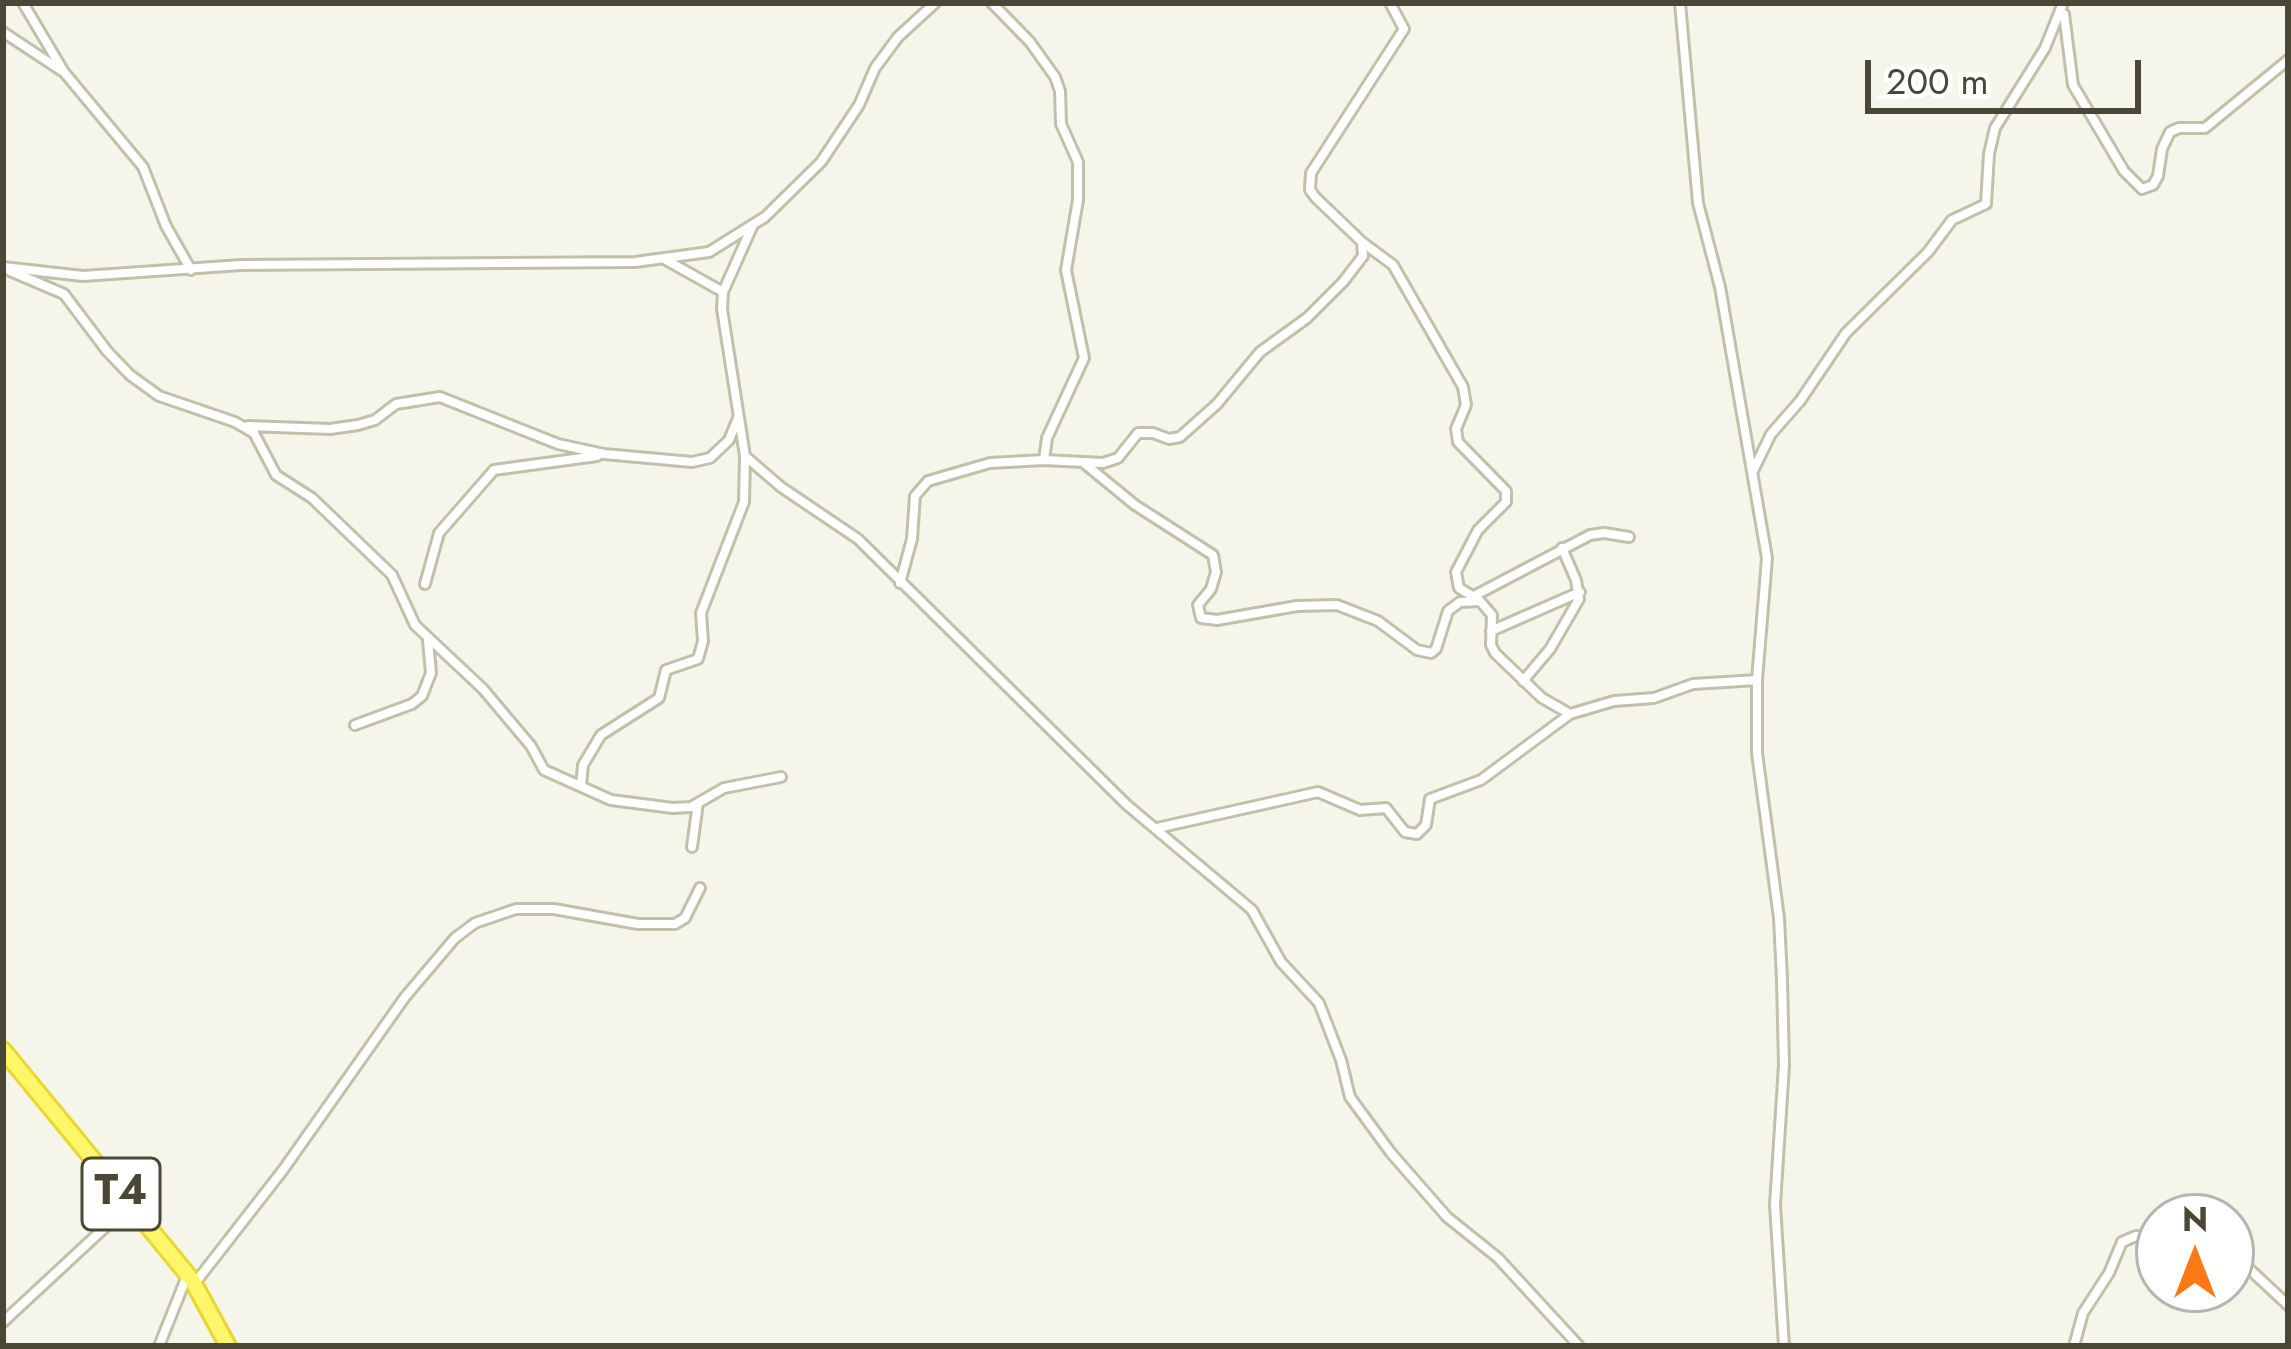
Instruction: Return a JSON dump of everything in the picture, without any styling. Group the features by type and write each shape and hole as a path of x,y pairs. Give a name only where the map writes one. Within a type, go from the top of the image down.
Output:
{"highway":[{"name":"T4","path":"3,1050 191,1279 228,1346"}],"street":[{"path":"23,3 64,72 136,156 190,270"},
{"path":"3,267 83,276 376,262 664,259 709,252 752,227 820,162 859,105 875,68 898,37 935,3"},
{"path":"992,3 1030,42 1054,77 1060,91 1061,124 1078,162 1078,200 1066,271 1084,358 1048,438 1044,460"},
{"path":"1390,3 1404,29 1321,154 1310,181 1316,198 1362,242 1388,259 1466,393 1458,442 1507,495 1501,509 1478,530 1456,572 1459,588 1490,610 1495,653 1522,682 1570,714"},
{"path":"1680,3 1698,203 1720,287 1767,558 1756,680 1756,753 1779,918 1782,979 1784,1065 1775,1205 1784,1346"},
{"path":"1752,472 1771,434 1800,401 1846,333 1928,252 1952,220 1986,203 1995,128 2045,48 2063,5"},
{"path":"2063,5 2073,85 2124,171 2142,189 2153,185 2158,176 2170,132 2205,128 2288,60"},
{"path":"3,32 64,72"},
{"path":"581,786 583,765 601,735 659,698 663,677 671,666 698,659 703,640 701,613 744,502 745,456 722,309 723,292 752,227"},
{"path":"900,583 912,539 915,496 928,481 990,463 1084,463 1118,458 1138,433 1175,439 1217,404 1260,352 1307,318 1343,282 1363,256 1362,242"},
{"path":"664,259 723,292"},
{"path":"3,267 64,294 107,351 159,396 243,426 330,429 358,425 400,403 440,397 558,444 604,454 702,461 728,440 738,417"},
{"path":"243,426 258,439 276,475 312,498 392,575 412,620 502,710 535,751 539,767 626,802 683,808 724,788 781,777"},
{"path":"425,584 439,533 494,470 568,463 604,454"},
{"path":"745,456 857,539 1112,791 1261,920 1281,962 1319,1004 1350,1097 1402,1167 1447,1217 1498,1258 1579,1346"},
{"path":"1084,463 1135,505 1213,555 1214,582 1198,605 1201,618 1336,605 1378,621 1417,650 1431,652 1448,611 1460,602 1476,599 1562,548 1600,532 1629,537"},
{"path":"1562,548 1580,592"},
{"path":"1491,631 1580,592"},
{"path":"1522,682 1550,649 1580,592"},
{"path":"355,724 422,696 431,673 428,640"},
{"path":"1157,829 1318,792 1360,810 1386,808 1406,832 1417,834 1426,825 1430,799 1481,780 1570,714 1614,701 1654,698 1693,684 1756,680"},
{"path":"692,847 698,802"},
{"path":"159,1346 191,1279 283,1170 405,997 455,938 475,923 515,909 554,909 638,924 673,925 685,918 700,887"},
{"path":"3,1322 129,1204"},
{"path":"2074,1346 2083,1313 2122,1242 2135,1236"},
{"path":"2255,1274 2288,1305"}]}
